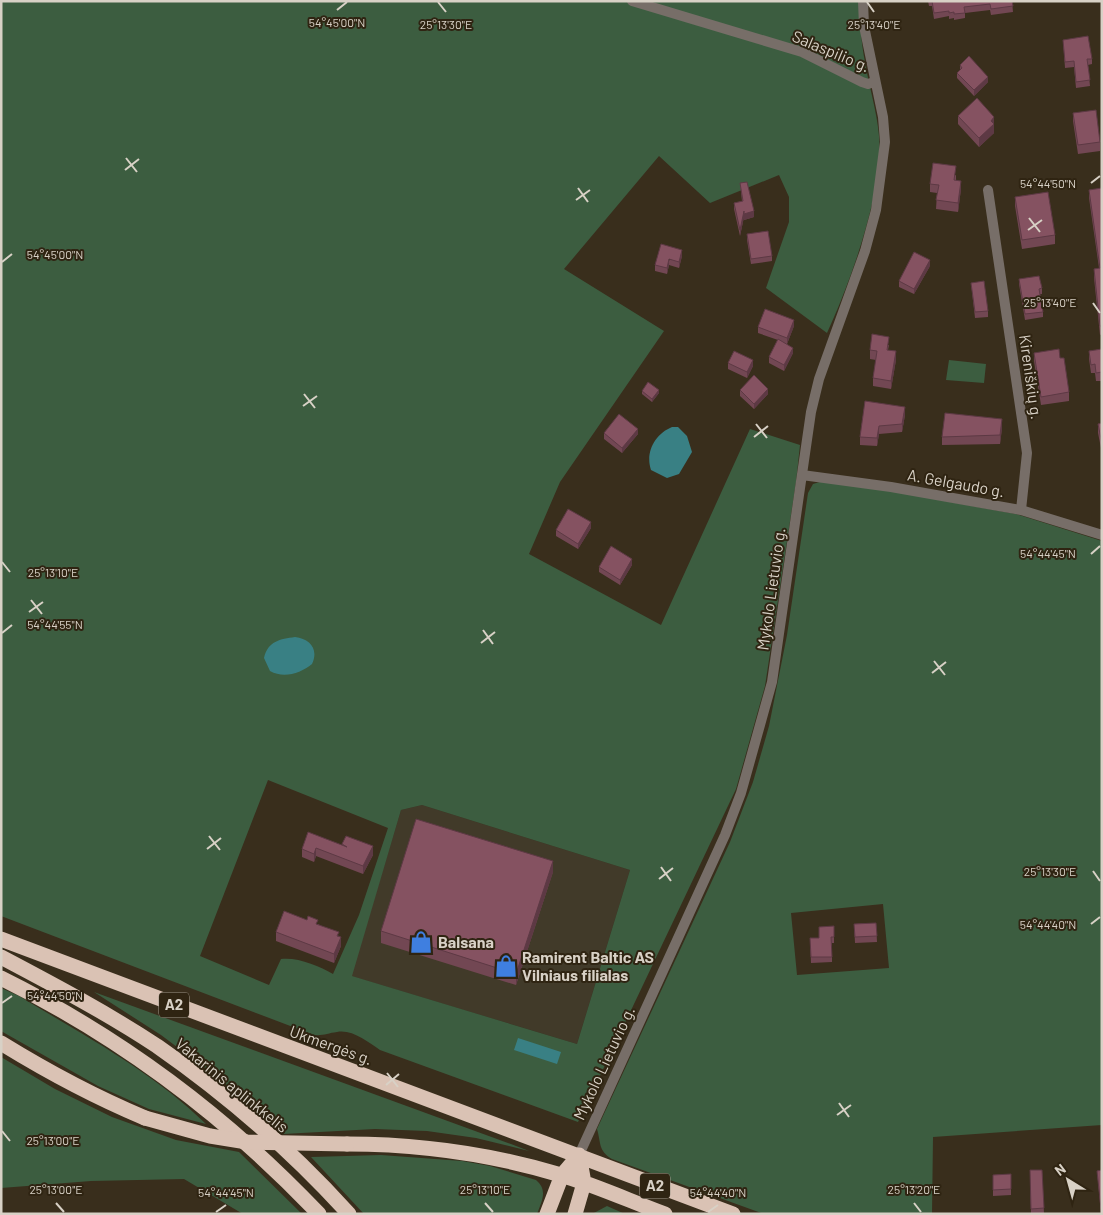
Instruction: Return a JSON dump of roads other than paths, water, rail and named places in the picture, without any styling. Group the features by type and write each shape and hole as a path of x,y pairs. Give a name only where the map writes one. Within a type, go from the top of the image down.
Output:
{"highway":[{"name":"Ukmergės g.","path":"1,939 733,1214"},
{"name":"Vakarinis aplinkkelis","path":"1,957 108,1016 156,1046 202,1079 299,1163 349,1214"},
{"path":"1,978 67,1013 160,1074 261,1156 318,1214"},
{"name":"A2","path":"1,1043 66,1081 107,1102 145,1118 210,1136 247,1142 417,1146 454,1150 562,1175 665,1214"},
{"path":"547,1214 562,1175 579,1155"},
{"path":"575,1214 584,1183 579,1155"}],"street":[{"name":"Salaspilio g.","path":"632,1 802,52 862,82 868,84 874,82"},
{"name":"Mykolo Lietuvio g.","path":"579,1155 691,911 741,793 772,682 811,412 819,379 865,251 876,210 885,142 883,117 874,82 864,26 863,1"},
{"name":"Kireniškių g.","path":"988,190 1027,453 1022,510"},
{"name":"A. Gelgaudo g.","path":"802,475 891,487 1022,510 1102,535"}],"water":[{"path":"672,427 678,427 687,436 692,452 679,474 667,478 651,470 649,457 656,439"},
{"path":"295,637 309,642 314,649 312,664 303,670 287,675 270,671 264,658 268,648 275,642"},
{"path":"518,1038 561,1052 557,1064 514,1050"}],"place":[{"name":"Balsana","path":"421,942"},
{"name":"Ramirent Baltic AS Vilniaus filialas","path":"506,966"}]}
